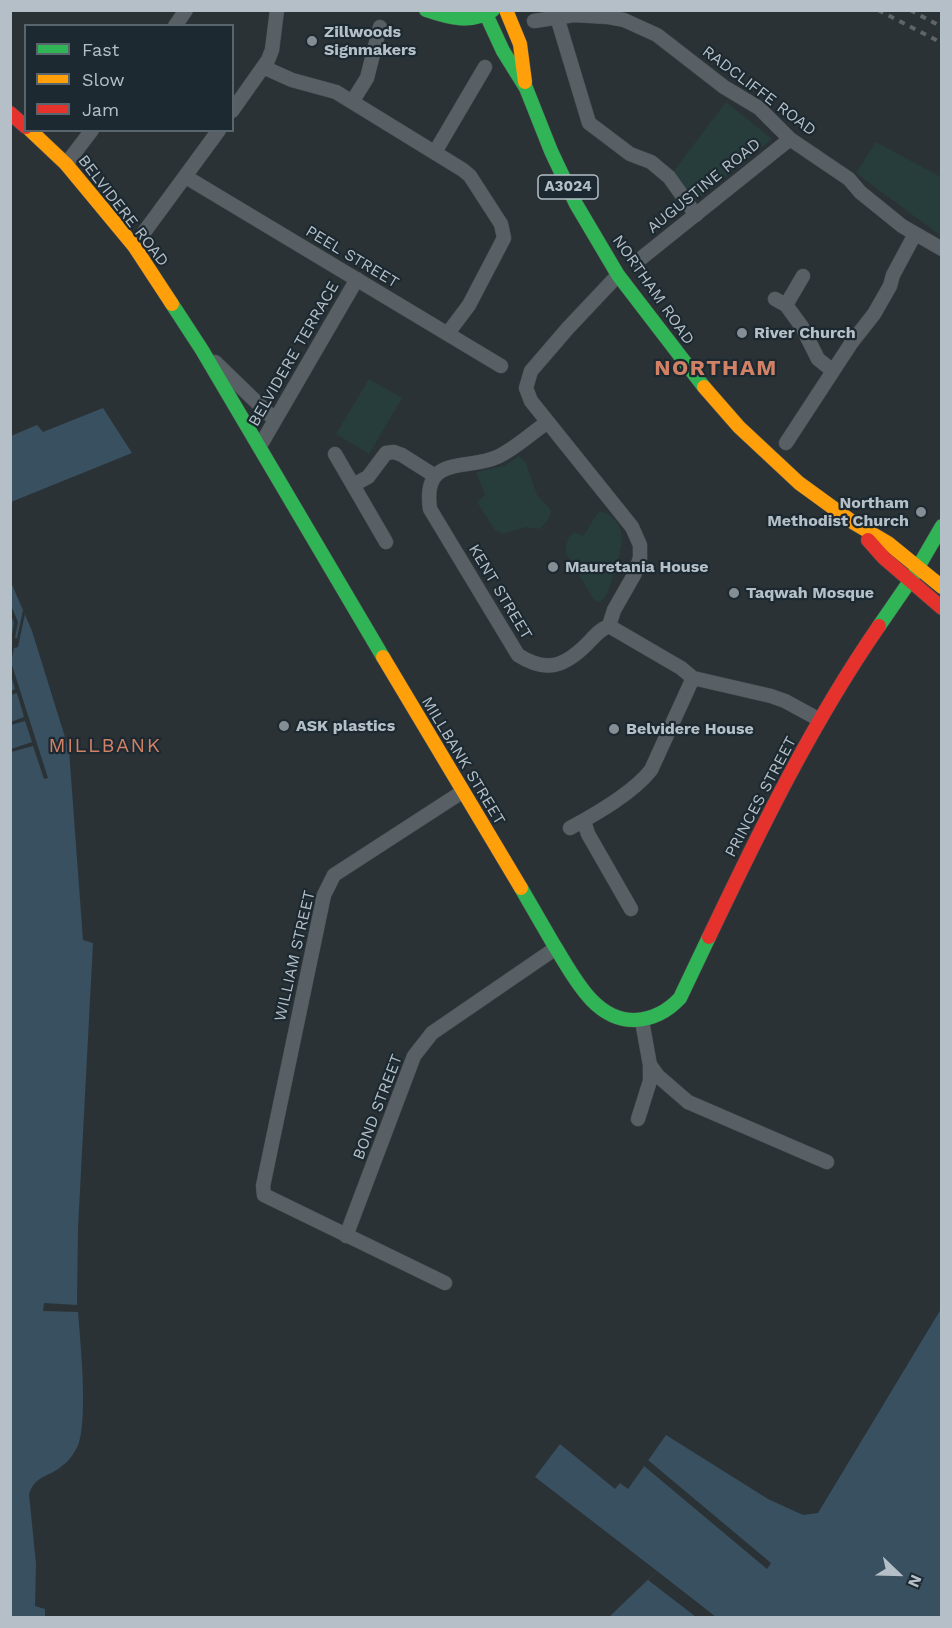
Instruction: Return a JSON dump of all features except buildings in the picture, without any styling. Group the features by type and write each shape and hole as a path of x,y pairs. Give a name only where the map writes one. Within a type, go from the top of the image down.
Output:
{"street":[{"path":"176,24 186,10"},
{"path":"234,108 272,50 278,10"},
{"path":"426,10 443,16 468,20 488,12"},
{"name":"NORTHAM ROAD","path":"506,10 520,44 526,88"},
{"name":"NORTHAM ROAD","path":"488,12 503,51 526,88 547,142 576,204 618,275 687,367 738,427 799,483 854,523 888,543 942,587"},
{"name":"RADCLIFFE ROAD","path":"534,21 591,15 624,20 657,35 724,87 759,108 790,139 849,179 860,192 915,234 942,249"},
{"path":"557,17 589,123 630,154 651,162 669,177 696,215"},
{"path":"352,102 367,78 380,27"},
{"path":"263,67 292,80 326,88 435,152 470,176 501,224 504,238 469,305 448,333"},
{"path":"435,152 485,67"},
{"path":"10,113 24,125"},
{"name":"BELVIDERE ROAD","path":"32,132 66,164 134,246 202,350 260,446"},
{"path":"66,164 90,132"},
{"path":"134,246 218,132"},
{"name":"AUGUSTINE ROAD","path":"639,260 790,139"},
{"name":"PEEL STREET","path":"186,177 501,366"},
{"path":"786,443 852,342 874,314 915,234"},
{"name":"KENT STREET","path":"435,476 428,496 430,508 518,655 533,664 557,665 584,647 602,629 609,626 634,574 640,558 640,545 632,527 548,422 527,394 526,388 531,371 618,275"},
{"path":"803,276 780,302 801,327 818,359 833,371"},
{"name":"BELVIDERE TERRACE","path":"260,446 357,279"},
{"name":"BELVIDERE ROAD","path":"202,350 275,420"},
{"path":"353,484 368,477 386,453 394,452 435,476 447,467 485,461 498,456 548,422"},
{"name":"MILLBANK STREET","path":"260,446 568,969 592,1002 603,1011 615,1017 642,1021"},
{"path":"335,454 386,542"},
{"name":"NORTHAM ROAD","path":"854,523 879,553 942,608"},
{"name":"PRINCES STREET","path":"642,1021 658,1016 674,1007 680,998 754,843 820,720 857,658 910,581 942,526"},
{"path":"609,626 681,668 693,678 785,701 820,720"},
{"path":"570,828 642,781 651,770 693,678"},
{"name":"WILLIAM STREET","path":"346,1236 264,1196 263,1186 324,895 334,875 462,792"},
{"path":"584,821 588,834 632,909"},
{"name":"BOND STREET","path":"346,1236 414,1056 432,1033 556,948"},
{"path":"638,1119 650,1081 650,1065 642,1021"},
{"path":"650,1065 658,1076 688,1102 827,1162"},
{"path":"346,1236 445,1283"}],"green space":[{"path":"726,102 772,139 693,203 673,172"},
{"path":"876,142 941,177 941,236 856,173"},
{"path":"369,379 402,398 369,454 336,434"},
{"path":"519,456 526,463 537,495 551,510 550,517 540,529 525,527 503,534 495,530 477,502 485,495 476,472 504,466"},
{"path":"601,511 617,522 622,537 620,554 609,588 600,602 595,601 566,550 567,541 572,534 574,532 583,536"}],"water":[{"path":"103,408 132,453 11,502 11,436 37,425 43,432"},
{"path":"10,580 32,631 69,750 83,940 93,943 78,1228 77,1305 44,1303 43,1311 78,1312 83,1384 82,1425 80,1441 70,1459 58,1469 39,1479 29,1494 36,1564 35,1606 45,1609 45,1618 10,1617"},
{"path":"941,1309 941,1617 609,1617 657,1571 535,1477 560,1444 615,1489 620,1483 628,1489 666,1435 768,1499 803,1515 818,1513"}],"pier":[{"path":"11,605 18,622 15,638 17,638 23,610 25,614 18,647 14,648 11,662 14,623"},
{"path":"11,662 48,778 44,779 33,746 11,752 11,749 32,742 25,721 11,725 11,722 24,717 17,693 11,695 11,691 15,689 11,675"},
{"path":"648,1460 771,1563 767,1569 644,1466"},
{"path":"657,1571 716,1617 696,1617 648,1580"}],"railway":[{"path":"878,10 942,43"},
{"path":"910,10 942,27"}],"traffic: fast":[{"path":"426,10 460,18 476,17 493,10"},
{"path":"484,10 503,51 526,88 551,151 576,204 618,275 704,387"},
{"path":"172,304 202,350 383,657"},
{"path":"879,626 910,581 942,526"},
{"path":"521,888 569,970 586,994 596,1005 621,1018 635,1020 648,1018 660,1014 675,1003 680,998 709,937"}],"traffic: slow":[{"path":"506,10 520,44 525,82"},
{"path":"32,132 66,164 134,246 172,304"},
{"path":"704,387 739,427 799,483 854,523 888,543 942,587"},
{"path":"383,657 521,888"}],"traffic: jam":[{"path":"10,113 24,125"},
{"path":"868,540 884,558 942,608"},
{"path":"709,937 809,739 831,700 879,626"}],"place":[{"name":"Zillwoods Signmakers","path":"312,41"},
{"name":"River Church","path":"742,333"},
{"name":"Northam Methodist Church","path":"921,512"},
{"name":"Mauretania House","path":"553,567"},
{"name":"Taqwah Mosque","path":"734,593"},
{"name":"ASK plastics","path":"284,726"},
{"name":"Belvidere House","path":"614,729"}],"district":[{"name":"NORTHAM","path":"716,369"},
{"name":"MILLBANK","path":"105,746"}]}
